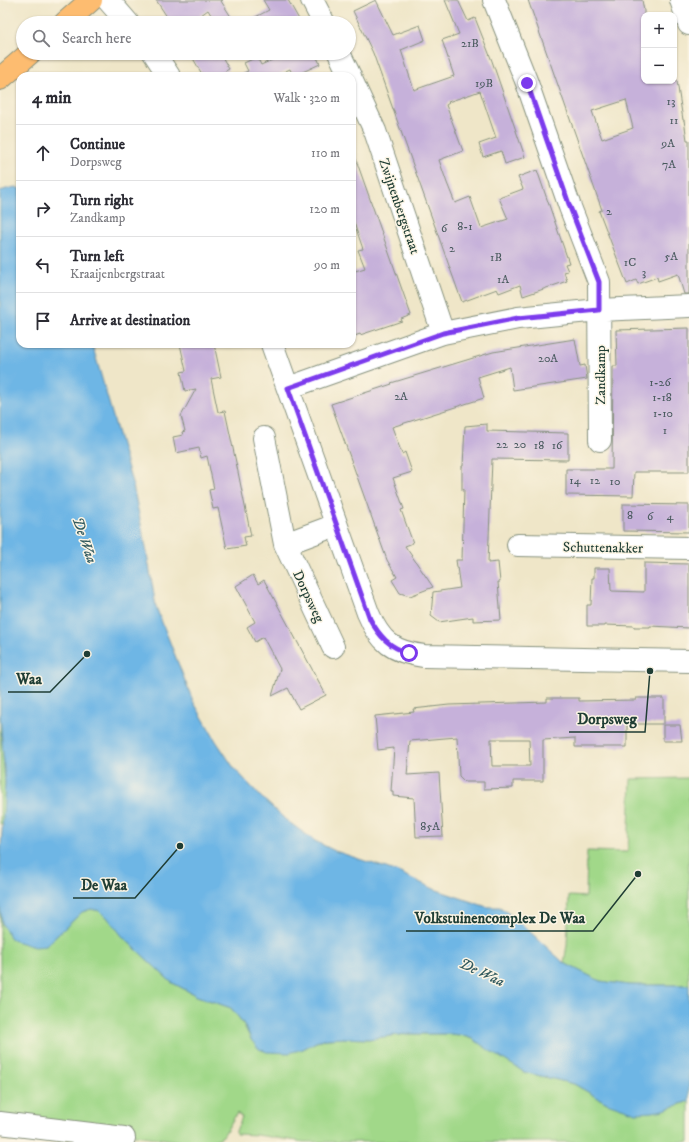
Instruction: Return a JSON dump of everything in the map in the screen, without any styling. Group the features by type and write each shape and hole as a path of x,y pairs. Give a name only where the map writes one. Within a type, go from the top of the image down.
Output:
{"main road":[{"path":"73,16 91,0"},
{"path":"0,79 22,60"}],"street":[{"path":"108,0 122,16"},
{"path":"312,0 320,16"},
{"name":"Zandkamp","path":"494,0 527,83 570,207 599,282 600,440"},
{"path":"681,0 689,24"},
{"path":"159,60 166,72"},
{"path":"343,60 348,72"},
{"name":"Zwijnenbergstraat","path":"356,90 375,131 443,333"},
{"path":"288,388 443,333 518,318 599,310 689,306"},
{"path":"273,348 364,605 373,624 385,641 404,652 424,656 689,661"},
{"name":"Dorpsweg","path":"264,438 285,544 333,647"},
{"path":"285,544 336,525"},
{"name":"Schuttenakker","path":"518,545 689,548"},
{"path":"0,1123 124,1138"}],"green space":[{"path":"0,713 5,782 3,824 0,824"},
{"path":"689,778 689,985 629,985 600,981 564,963 567,945 569,896 586,897 587,851 628,852 631,779"},
{"path":"0,906 2,925 46,946 82,912 91,909 100,911 107,917 123,937 171,982 197,996 231,1008 243,1023 252,1041 303,1049 316,1042 327,1039 368,1039 407,1034 460,1035 473,1039 524,1072 574,1084 607,1103 676,1106 689,1101 689,1142 304,1142 257,1135 236,1134 242,1117 237,1113 223,1136 220,1138 206,1141 187,1142 0,1117"}],"water":[{"path":"16,187 16,348 93,348 133,486 156,607 193,701 216,741 234,768 261,797 286,820 315,841 335,851 398,872 434,889 487,907 500,907 516,919 564,963 600,981 629,985 689,985 689,1101 664,1110 636,1113 607,1103 574,1084 524,1072 473,1039 460,1035 407,1034 368,1039 327,1039 289,1053 267,1052 259,1049 252,1041 243,1023 231,1008 197,996 171,982 123,937 107,917 100,911 91,909 82,912 46,946 35,947 12,940 2,924 0,906 0,864 5,783 0,713 0,191"}],"building":[{"path":"156,0 223,0 221,1 231,16 212,16 208,10 200,16 166,16"},
{"path":"263,0 288,0 297,16 257,16 269,10"},
{"path":"376,0 393,35 420,25 425,40 401,50 414,90 454,76 442,40 459,34 445,0 458,0 468,21 475,18 492,61 525,157 505,164 501,151 483,157 479,144 496,138 480,91 448,102 449,103 446,105 463,151 439,160 447,183 455,203 470,197 481,228 508,219 499,198 523,189 518,177 537,170 569,263 565,264 568,271 564,272 567,281 523,296 520,285 499,293 497,289 462,302 373,53 353,11"},
{"path":"528,0 642,0 644,12 641,12 641,84 677,84 677,81 687,140 689,140 689,294 684,294 678,274 658,281 657,277 638,284 636,280 627,284 599,211 602,210","holes":["626,100 633,128 602,139 592,111"]},
{"path":"194,60 224,60 229,69 224,72 201,72"},
{"path":"250,60 258,60 261,65 272,60 318,60 320,64 303,72 291,72 290,69 284,72 246,72 248,71 244,63"},
{"path":"356,160 411,315 401,319 402,321 356,336 356,271 365,268 358,250 363,249 356,229"},
{"path":"689,328 689,472 634,472 633,496 566,495 566,469 612,469 613,366 617,366 616,330"},
{"path":"575,339 580,366 585,365 587,379 513,390 510,367 478,377 484,398 392,427 402,454 405,452 412,472 393,478 404,509 401,510 413,543 405,546 433,587 410,596 400,593 392,580 397,577 387,560 331,404 392,384 391,383 493,352"},
{"path":"181,348 215,348 221,377 211,379 218,412 225,411 237,467 251,536 244,537 246,546 227,549 218,508 213,509 209,490 214,489 207,456 201,458 199,448 176,453 173,437 183,435 182,432 185,431 181,416 196,389 185,391 181,372 186,371"},
{"path":"487,424 487,431 568,433 568,460 492,459 488,563 498,562 501,620 473,621 473,617 439,622 431,616 433,592 460,588 456,560 462,560 464,489 462,490 462,466 465,426"},
{"path":"623,504 689,505 689,532 623,531"},
{"path":"644,563 689,564 689,628 605,625 587,626 587,605 591,605 594,568 610,568 612,591 644,592"},
{"path":"253,575 258,584 264,580 326,695 299,709 288,688 272,696 280,669 263,637 255,642 247,627 255,622 236,586"},
{"path":"547,698 579,698 579,701 664,698 664,724 627,724 627,747 575,747 575,738 543,740 543,781 513,781 513,788 484,789 484,782 465,782 459,776 457,737 410,741 407,775 439,773 443,836 416,837 414,798 393,796 393,791 391,791 394,748 378,750 375,716 414,712 413,709 449,705 547,702","holes":["491,739 529,739 530,766 492,766"]},
{"path":"663,725 680,725 682,741 663,741"}],"place":[{"name":"Waa","path":"87,654"},
{"name":"Dorpsweg","path":"650,671"},
{"name":"De Waa","path":"180,846"},
{"name":"Volkstuinencomplex De Waa","path":"638,874"}],"route":[{"path":"409,653 388,644 379,634 370,619 288,388 443,333 518,318 599,310 599,282 570,207 527,83"}]}
